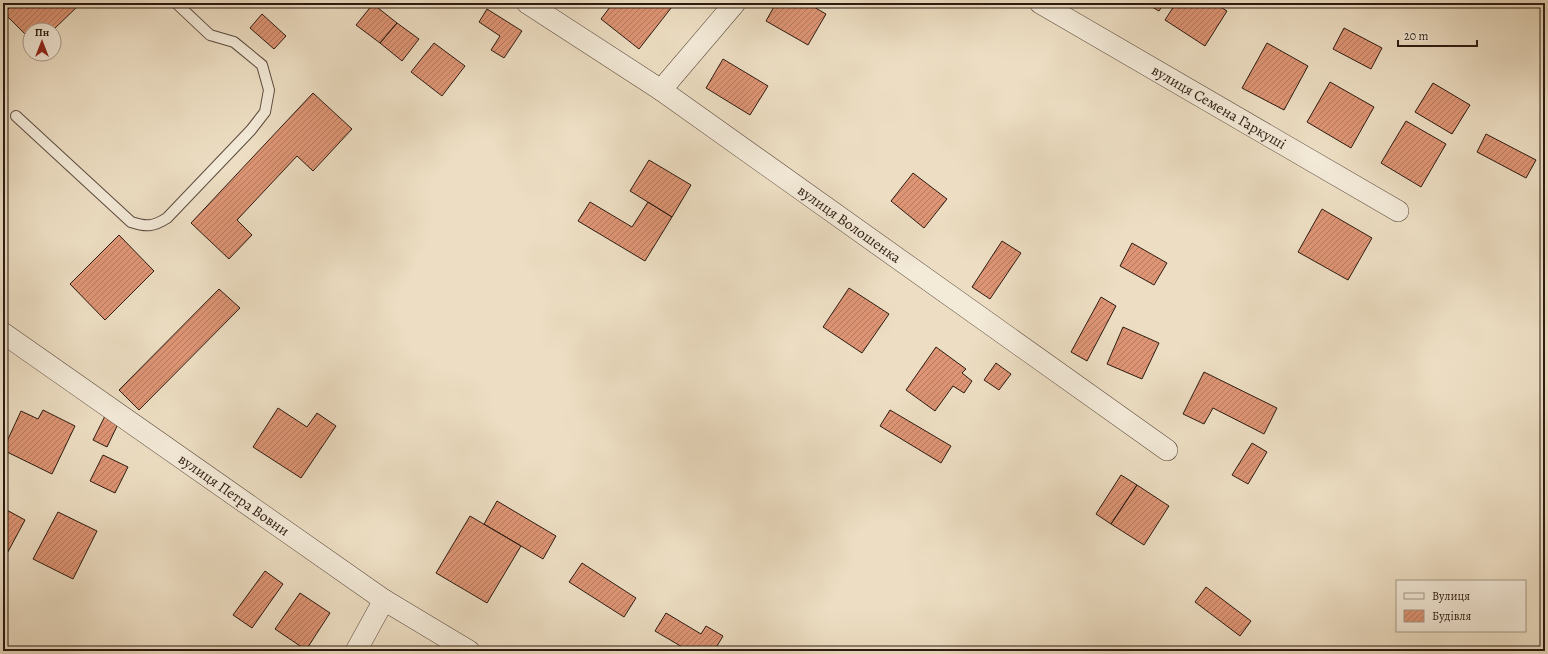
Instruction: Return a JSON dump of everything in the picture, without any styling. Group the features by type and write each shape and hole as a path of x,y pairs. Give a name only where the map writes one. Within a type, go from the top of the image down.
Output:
{"street":[{"name":"вулиця Волошенка","path":"527,3 661,90 1167,450"},
{"path":"661,90 735,3"},
{"name":"вулиця Семена Гаркуші","path":"1040,3 1398,211"},
{"name":"вулиця Петра Вовни","path":"3,333 384,600 469,651"},
{"path":"356,651 384,600"}],"lane":[{"path":"16,116 131,222 146,227 157,224 167,218 251,130 265,112 269,90 262,65 234,42 210,35 176,3"}],"building":[{"path":"14,3 81,3 61,22 22,22 22,31 4,13"},
{"path":"613,3 675,3 639,49 601,19"},
{"path":"776,3 807,3 826,14 808,45 766,21"},
{"path":"1145,3 1164,3 1159,11"},
{"path":"1176,3 1214,3 1227,11 1205,46 1165,20"},
{"path":"373,4 397,23 380,43 356,25"},
{"path":"487,9 522,31 504,58 491,50 500,36 479,22"},
{"path":"262,14 286,36 274,49 250,28"},
{"path":"397,23 419,39 402,61 380,43"},
{"path":"1344,28 1382,48 1371,69 1333,49"},
{"path":"434,43 465,66 442,96 411,72"},
{"path":"1267,43 1308,66 1284,110 1242,88"},
{"path":"723,59 768,86 750,115 706,88"},
{"path":"1330,82 1374,107 1351,148 1307,122"},
{"path":"1433,83 1470,105 1452,134 1415,112"},
{"path":"313,93 352,129 313,171 297,156 237,220 252,235 229,259 191,223"},
{"path":"1406,121 1446,144 1421,187 1381,163"},
{"path":"1486,134 1536,160 1526,178 1477,152"},
{"path":"649,160 691,185 672,217 630,191"},
{"path":"913,173 947,199 924,228 891,201"},
{"path":"590,202 632,227 648,202 672,217 645,261 578,221"},
{"path":"1322,209 1372,238 1348,280 1298,252"},
{"path":"119,235 154,271 105,320 70,284"},
{"path":"1002,241 1021,253 990,299 972,287"},
{"path":"1132,243 1167,263 1154,285 1120,266"},
{"path":"849,288 889,314 862,353 823,327"},
{"path":"219,289 240,308 139,410 119,390"},
{"path":"1101,297 1116,306 1087,361 1071,352"},
{"path":"1123,327 1159,343 1142,379 1107,364"},
{"path":"936,347 966,369 962,373 972,381 964,393 953,386 935,411 906,390"},
{"path":"996,363 1011,374 999,390 984,380"},
{"path":"1204,372 1277,408 1264,434 1213,408 1204,424 1183,414"},
{"path":"278,408 307,427 317,413 336,426 301,478 253,447"},
{"path":"43,410 75,426 52,474 3,450 21,411 38,419"},
{"path":"890,410 951,446 941,463 880,426"},
{"path":"105,416 119,422 107,447 93,440"},
{"path":"1252,443 1267,452 1248,484 1232,475"},
{"path":"103,455 128,467 115,493 90,481"},
{"path":"1121,475 1137,485 1111,524 1096,514"},
{"path":"1137,485 1169,506 1144,545 1111,524"},
{"path":"497,501 556,536 543,559 484,524"},
{"path":"3,508 25,520 3,561"},
{"path":"58,512 97,531 73,579 33,559"},
{"path":"470,516 521,546 487,603 436,573"},
{"path":"582,563 636,598 624,617 569,582"},
{"path":"265,571 283,584 252,628 233,615"},
{"path":"1206,587 1251,621 1240,636 1195,602"},
{"path":"300,593 330,613 306,650 275,629"},
{"path":"666,613 701,634 706,626 723,636 714,651 689,651 655,631"}]}
